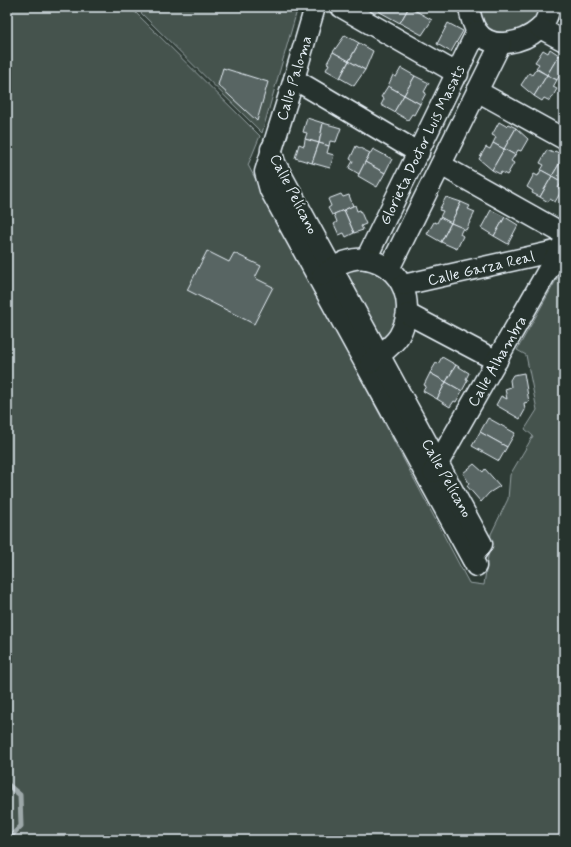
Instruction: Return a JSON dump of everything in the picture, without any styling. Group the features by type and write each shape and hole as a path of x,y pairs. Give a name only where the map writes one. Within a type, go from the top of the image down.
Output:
{"street":[{"name":"Calle Paloma","path":"272,149 315,7"},
{"path":"341,7 458,74"},
{"path":"469,7 477,31 487,39 500,43 517,41 540,28 551,7"},
{"path":"540,28 564,42"},
{"name":"Glorieta Doctor Luis Masats","path":"366,259 458,74 477,31"},
{"name":"Glorieta Doctor Luis Masats","path":"389,269 500,43"},
{"path":"294,79 419,153"},
{"path":"477,91 564,139"},
{"name":"Calle Pelícano","path":"272,149 265,172 270,190 325,273 434,471 474,562"},
{"path":"441,165 563,242"},
{"name":"Calle Garza Real","path":"403,285 563,242"},
{"name":"Calle Alhambra","path":"434,471 563,242"},
{"path":"325,273 349,260 366,259 389,269 403,285 408,314 398,337 373,360"},
{"path":"408,314 497,361"}],"shaded area":[{"path":"7,7 130,7 260,136 248,165 469,583 484,585 491,534 508,499 510,475 533,436 525,429 537,410 526,355 517,350 564,266 564,840 7,840"},
{"path":"135,7 298,7 262,133"},
{"path":"475,7 542,7 538,16 520,33 502,35 482,24"},
{"path":"359,267 387,275 402,311 384,341 345,271"}],"building":[{"path":"380,7 409,7 400,23 378,11"},
{"path":"409,7 432,20 422,35 400,23"},
{"path":"448,23 463,31 451,52 437,44"},
{"path":"345,35 359,43 349,61 333,52"},
{"path":"359,43 373,51 365,70 349,61"},
{"path":"550,49 559,55 547,75 536,68 539,64 535,62 543,50 548,53"},
{"path":"333,52 349,61 340,78 326,70 329,64 327,63"},
{"path":"559,55 564,58 564,76 560,75 557,80 547,75"},
{"path":"349,61 365,70 354,86 340,78"},
{"path":"223,68 268,82 257,121 218,85"},
{"path":"401,68 415,76 404,95 388,86 393,75 396,77"},
{"path":"536,69 547,75 534,96 521,85 529,73 532,75"},
{"path":"547,75 557,80 553,87 557,89 550,101 544,98 542,101 534,96"},
{"path":"415,76 429,83 420,104 404,95"},
{"path":"388,86 404,95 394,112 381,105 384,99 381,97"},
{"path":"404,95 420,104 414,115 412,114 408,120 394,112"},
{"path":"307,118 323,123 319,143 305,139 307,133 303,132"},
{"path":"499,122 506,126 508,124 516,128 504,149 493,143 496,137 492,135"},
{"path":"323,123 341,128 336,142 330,141 329,146 319,143"},
{"path":"516,128 528,139 521,151 518,150 515,155 504,149"},
{"path":"305,139 319,143 312,163 295,158 299,144 304,146"},
{"path":"319,143 329,146 327,153 334,155 330,168 312,163"},
{"path":"493,143 504,149 492,170 479,159 486,147 490,149"},
{"path":"356,146 370,153 359,174 349,168 353,161 350,159"},
{"path":"373,149 392,159 385,173 365,162"},
{"path":"504,149 515,155 511,161 514,163 507,175 501,172 500,174 492,170"},
{"path":"547,150 553,153 555,151 564,156 552,176 541,170 544,165 540,163"},
{"path":"564,156 564,179 562,182 552,176"},
{"path":"365,162 385,173 377,187 358,176"},
{"path":"541,170 552,176 540,197 532,193 533,191 527,187 534,174 538,176"},
{"path":"552,176 562,182 558,188 562,190 555,202 550,199 548,202 540,197"},
{"path":"341,194 343,197 349,195 353,206 332,215 328,208 331,206 328,199"},
{"path":"446,197 461,202 451,223 440,217 443,211 439,210"},
{"path":"461,202 470,206 468,209 475,212 466,230 451,223"},
{"path":"355,205 357,211 360,210 366,224 361,226 363,230 354,233 344,210"},
{"path":"344,210 354,233 346,237 344,233 339,235 334,224 337,222 334,214"},
{"path":"491,210 505,217 494,236 481,228"},
{"path":"440,217 451,223 441,242 427,234 434,222 437,223"},
{"path":"505,217 518,225 508,244 494,236"},
{"path":"451,223 463,228 460,234 463,236 457,249 441,242"},
{"path":"207,251 229,262 234,253 261,266 255,278 273,287 254,324 187,290"},
{"path":"442,357 456,365 446,382 430,373"},
{"path":"456,365 469,373 466,379 468,380 462,391 446,382"},
{"path":"430,373 446,382 437,399 423,391 426,386 424,385"},
{"path":"524,373 529,402 524,403 525,410 520,419 496,405 501,396 507,399 505,389 511,387 510,380 513,375"},
{"path":"446,382 462,391 456,402 454,401 450,407 437,399"},
{"path":"488,418 515,433 507,447 480,432"},
{"path":"480,432 507,447 499,461 472,446"},
{"path":"474,464 483,472 485,469 500,486 489,493 481,502 467,486 469,483 463,473"}],"waterway":[{"path":"7,784 20,795 21,826 7,840"}]}
